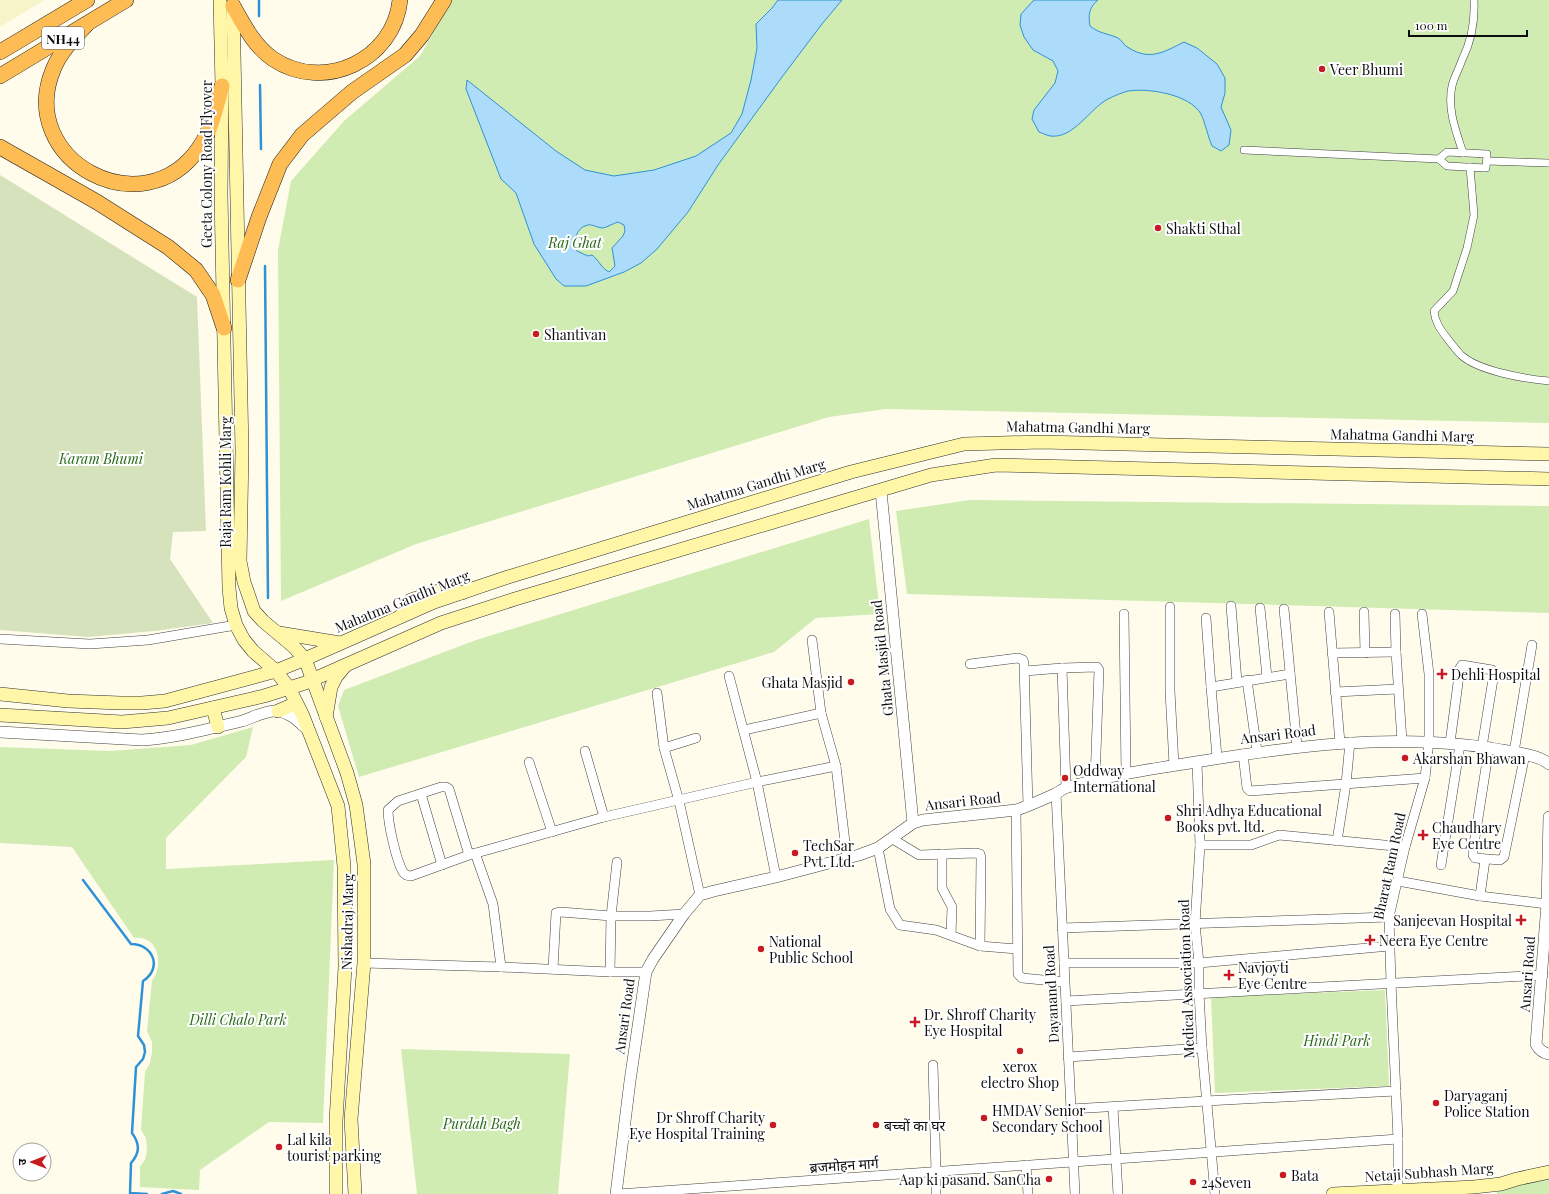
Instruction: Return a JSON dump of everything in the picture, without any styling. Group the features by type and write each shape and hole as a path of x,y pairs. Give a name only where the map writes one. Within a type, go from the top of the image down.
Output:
{"highway":[{"name":"NH44","path":"0,52 87,0"},
{"name":"NH44","path":"0,76 126,0"},
{"path":"228,2 254,41 273,59 298,70 311,73 324,73 350,67 373,53 390,32 396,20 400,0"},
{"path":"238,280 259,216 280,164 302,135 352,92 405,55 422,35 444,0"},
{"path":"87,24 64,49 49,82 47,94 49,118 58,141 64,151 92,175 115,183 145,183 162,178 183,166 192,157 206,137 222,86"},
{"path":"0,147 96,202 168,247 196,270 213,295 224,328"}],"main road":[{"name":"Geeta Colony Road Flyover","path":"224,328 221,195 222,86 228,2"},
{"name":"Geeta Colony Road Flyover","path":"228,2 238,240 238,280"},
{"name":"Raja Ram Kohli Marg","path":"238,280 242,452 240,561 244,582 254,611 263,621 294,646 305,659"},
{"name":"Raja Ram Kohli Marg","path":"224,328 228,588 231,608 236,626 244,640 253,651 276,671 289,688"},
{"name":"Mahatma Gandhi Marg","path":"0,694 68,701 142,703 173,699 276,671 434,602 508,577 851,472 964,444 1041,442 1549,454"},
{"path":"0,714 122,722 168,718 264,696 313,679 441,623 515,599 931,476 996,465 1549,479"},
{"path":"277,633 341,643"},
{"name":"Nishadraj Marg","path":"305,659 347,772 356,805 364,864 364,963 351,1119 355,1194"},
{"path":"326,716 331,687 336,677 346,664"},
{"name":"Nishadraj Marg","path":"289,688 303,716 338,806 344,866 345,967 336,1121 336,1194"},
{"path":"264,696 280,699 292,705 303,716"},
{"path":"278,711 292,705"},
{"path":"213,708 218,727"},
{"path":"1532,1175 1549,1163"},
{"name":"Netaji Subhash Marg","path":"1333,1194 1474,1187 1500,1184 1549,1172"}],"street":[{"path":"1463,153 1452,117 1450,101 1452,86 1470,39 1475,12 1474,0"},
{"path":"1244,150 1439,159 1447,166 1486,168 1487,154 1447,152 1439,159"},
{"path":"1487,161 1549,163"},
{"path":"1470,167 1474,215 1467,248 1453,292 1434,311 1434,319 1461,355 1470,361 1504,374 1549,381"},
{"name":"Ghata Masjid Road","path":"881,491 913,823"},
{"path":"1231,606 1237,682"},
{"path":"1170,607 1170,691 1174,765"},
{"path":"1260,608 1267,677"},
{"path":"1284,609 1297,746"},
{"path":"1329,612 1335,692 1345,742 1346,784 1337,841"},
{"path":"1364,612 1365,653"},
{"path":"1124,614 1126,773"},
{"path":"1395,614 1402,741"},
{"name":"Bharat Ram Road","path":"1398,1190 1398,1139 1390,983 1389,917 1405,847 1425,778 1429,741 1429,674 1422,614"},
{"path":"1206,618 1217,757"},
{"path":"0,639 90,644 148,640 236,626"},
{"path":"812,640 821,713 836,766 846,859"},
{"path":"1441,865 1455,744 1460,668 1462,665 1492,670 1494,673 1473,855 1475,858 1485,860 1500,860 1504,857 1519,753 1532,645"},
{"path":"1332,653 1396,652"},
{"path":"970,664 1018,658 1023,660 1025,671 1028,806"},
{"path":"1025,671 1097,667 1099,670 1095,781"},
{"path":"1062,668 1066,787"},
{"path":"1211,687 1290,674"},
{"path":"729,676 744,730 776,877"},
{"path":"1247,680 1257,752"},
{"path":"1335,692 1398,689"},
{"path":"657,693 664,748 679,801 700,896"},
{"path":"0,732 142,740 162,739 218,727 272,711 285,713 308,730"},
{"path":"744,730 821,713"},
{"path":"664,748 696,738"},
{"name":"Ansari Road","path":"617,1194 630,1081 646,972 652,959 684,914 700,896 714,891 846,859 878,848 913,823 934,818 1016,810 1028,806 1066,787 1126,773 1196,762 1217,757 1297,746 1345,742 1429,741 1485,747 1519,753 1549,763"},
{"path":"585,750 604,817"},
{"path":"1243,754 1247,788 1250,791 1425,778"},
{"path":"529,762 552,832"},
{"name":"Medical Association Road","path":"1196,762 1200,846 1196,924 1199,963 1199,993 1206,1100 1215,1194"},
{"path":"501,966 493,904 472,854 449,789 446,787 441,787 398,802 388,810 388,816 397,857 403,872 406,876 411,876 472,854 604,817 679,801 756,782 836,766"},
{"name":"Dayanand Road","path":"1056,793 1075,1194"},
{"path":"421,794 442,865"},
{"path":"1016,810 1018,974 1020,977 1064,982"},
{"name":"Ansari Road","path":"1549,817 1547,904 1543,975 1536,1044 1538,1049 1545,1054 1549,1054"},
{"path":"1200,846 1251,846 1279,836 1405,847"},
{"path":"891,838 919,855 980,854 980,946"},
{"path":"878,848 890,909 898,923 904,926 936,930 980,946 1017,949"},
{"path":"942,854 942,888 952,907 951,935"},
{"path":"1480,896 1485,860"},
{"path":"610,972 611,916 618,862"},
{"path":"1398,881 1480,896 1547,904"},
{"path":"553,969 556,913 561,912 611,916 684,914"},
{"path":"1062,928 1389,917"},
{"path":"1064,963 1199,963 1390,946"},
{"path":"364,963 501,966 610,972 646,972"},
{"path":"1066,1001 1543,975"},
{"path":"1068,1057 1202,1048"},
{"path":"933,1065 936,1194"},
{"path":"1071,1109 1206,1100 1396,1091"},
{"path":"1113,1107 1118,1194"},
{"name":"ब्रजमोहन मार्ग","path":"617,1194 1398,1139"},
{"path":"1026,1165 1028,1194"}],"shaded area":[{"path":"0,0 44,0 0,27"}],"green space":[{"name":"Raj Ghat","path":"452,0 1549,0 1549,423 886,409 829,417 416,544 281,601 278,250 291,181 344,121 420,56"},
{"name":"Karam Bhumi","path":"0,175 197,297 206,531 173,532 170,559 213,623 154,631 88,637 0,630"},
{"path":"970,500 1549,506 1549,613 907,594 896,511"},
{"path":"869,519 880,614 816,618 774,652 359,777 338,706 344,690 476,640"},
{"name":"Dilli Chalo Park","path":"253,727 246,757 166,838 166,869 334,860 323,1123 269,1122 200,1170 199,1190 140,1187 140,1166 145,1160 147,1150 146,1138 141,1130 145,1072 150,1063 152,1052 152,1042 147,1031 152,981 158,967 157,952 149,941 142,938 134,938 72,847 0,843 0,747 110,751 191,745"},
{"name":"Hindi Park","path":"1385,990 1389,1086 1215,1093 1211,997"},
{"name":"Purdah Bagh","path":"401,1049 570,1054 558,1194 417,1194"},
{"path":"1549,1178 1549,1194 1497,1194 1497,1190"}],"water":[{"path":"778,0 842,0 782,77 718,165 688,212 657,249 641,263 624,272 586,286 564,286 556,279 534,244 516,193 501,179 466,89 467,80 556,151 585,170 614,176 654,170 696,156 731,133 742,114 751,80 757,48 756,24","holes":["618,222 624,225 625,231 623,236 612,248 615,266 609,272 592,255 588,256 577,251 576,235 580,229 590,225 603,228"]},
{"path":"1034,0 1098,0 1090,12 1090,26 1100,32 1118,38 1127,47 1137,52 1144,54 1157,54 1184,42 1197,48 1217,64 1225,78 1225,93 1221,107 1231,130 1229,145 1221,151 1212,146 1201,114 1195,107 1187,102 1168,94 1137,90 1128,91 1108,99 1094,109 1067,133 1059,136 1050,136 1039,132 1032,119 1034,110 1055,83 1058,71 1053,61 1033,50 1024,37 1020,25 1021,14"}],"waterway":[{"path":"259,0 259,16"},
{"path":"260,85 261,149"},
{"path":"265,266 268,598"},
{"path":"83,880 131,944 139,945 145,948 150,952 153,958 153,970 143,981 138,1036 144,1045 145,1052 143,1059 136,1067 132,1133 138,1148 136,1156 131,1163 130,1193 147,1194"},
{"path":"162,1194 173,1191 181,1194"}],"place":[{"name":"Veer Bhumi","path":"1322,69"},
{"name":"Shakti Sthal","path":"1158,228"},
{"name":"Shantivan","path":"536,334"},
{"name":"Dehli Hospital","path":"1442,674"},
{"name":"Ghata Masjid","path":"851,682"},
{"name":"Akarshan Bhawan","path":"1405,758"},
{"name":"Oddway International","path":"1065,778"},
{"name":"Shri Adhya Educational Books pvt. ltd.","path":"1168,818"},
{"name":"Chaudhary Eye Centre","path":"1423,835"},
{"name":"TechSar Pvt. Ltd.","path":"795,853"},
{"name":"Sanjeevan Hospital","path":"1521,920"},
{"name":"Neera Eye Centre","path":"1370,940"},
{"name":"National Public School","path":"761,949"},
{"name":"Navjoyti Eye Centre","path":"1229,975"},
{"name":"Dr. Shroff Charity Eye Hospital","path":"915,1022"},
{"name":"xerox electro Shop","path":"1020,1051"},
{"name":"Daryaganj Police Station","path":"1436,1103"},
{"name":"HMDAV Senior Secondary School","path":"984,1118"},
{"name":"Dr Shroff Charity Eye Hospital Training","path":"773,1125"},
{"name":"बच्चों का घर","path":"876,1125"},
{"name":"Lal kila tourist parking","path":"279,1147"},
{"name":"Bata","path":"1283,1175"},
{"name":"Aap ki pasand. SanCha","path":"1049,1179"},
{"name":"24Seven","path":"1193,1182"}]}
